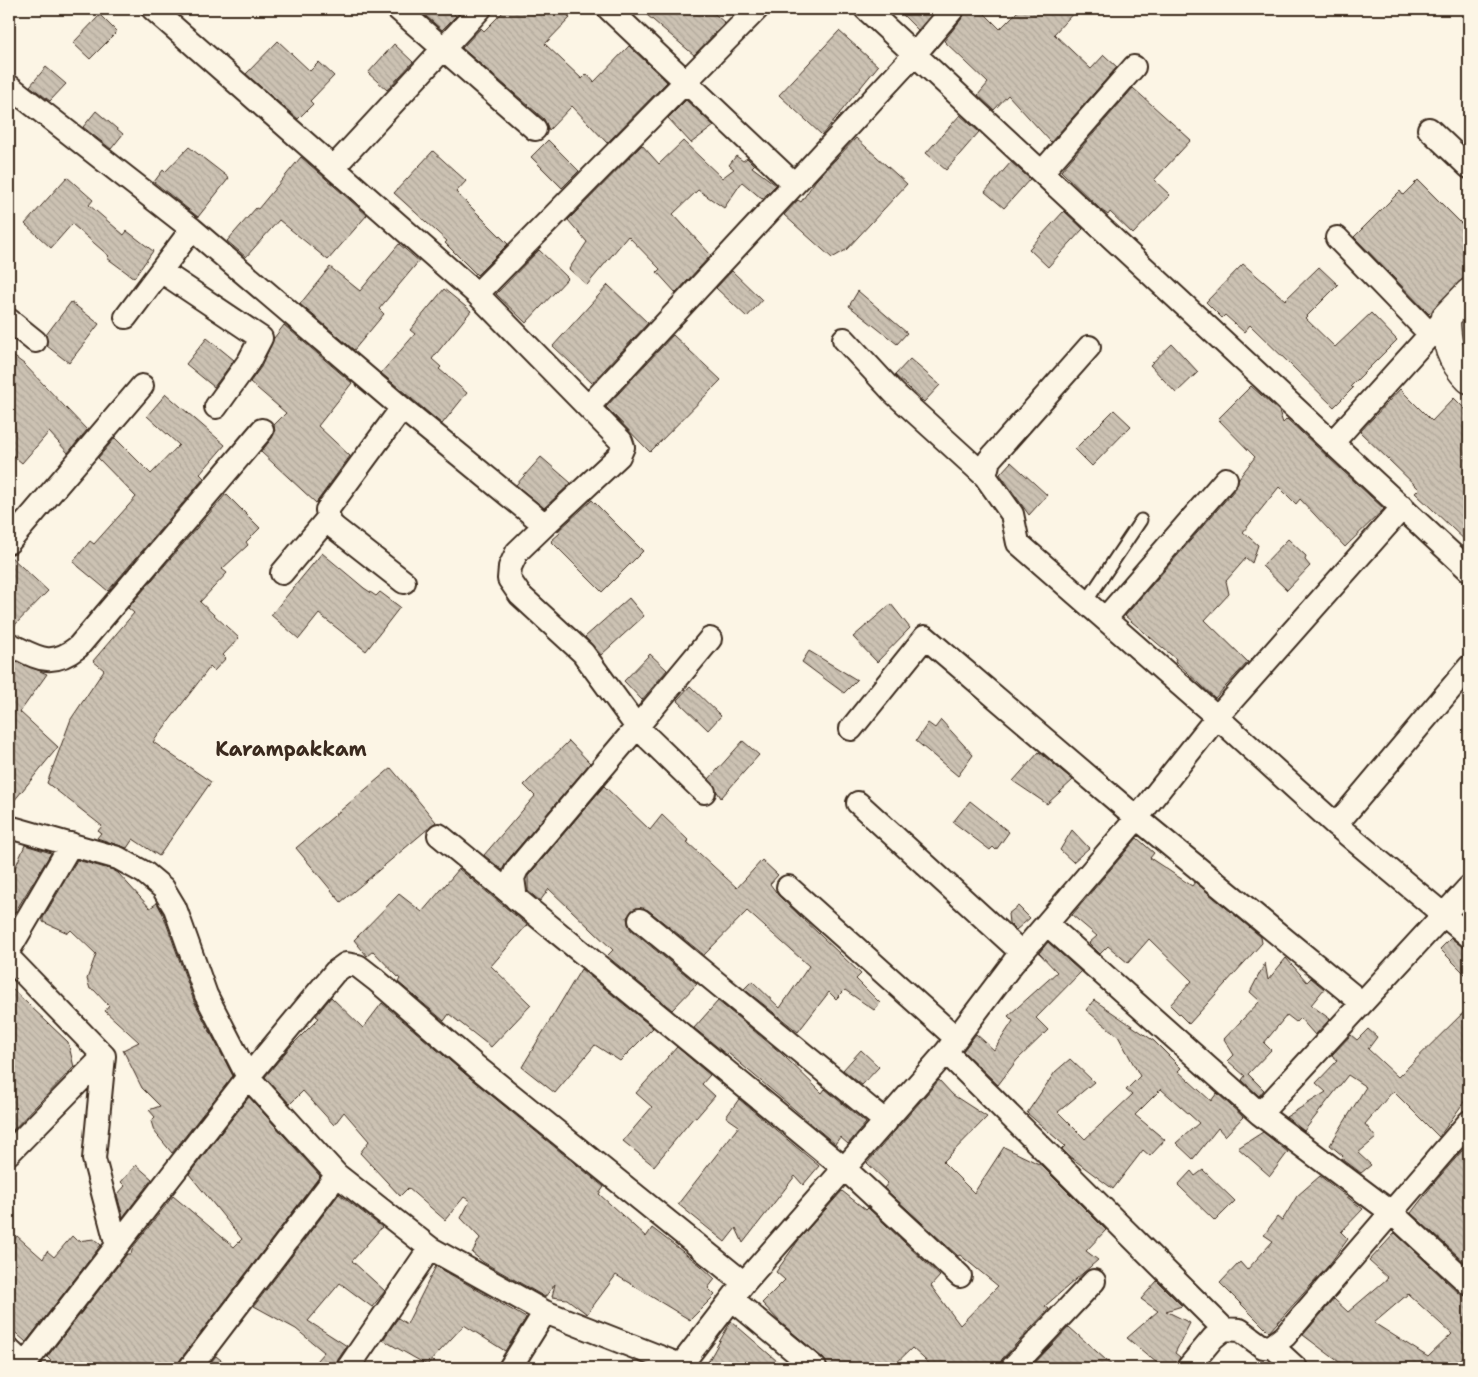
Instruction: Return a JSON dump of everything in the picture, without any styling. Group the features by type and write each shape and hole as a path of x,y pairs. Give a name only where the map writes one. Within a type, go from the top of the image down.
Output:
{"street":[{"path":"153,9 477,294 589,406 621,441 622,452 517,552 510,567 509,579 520,595 583,654 638,727 704,792"},
{"path":"398,9 535,129"},
{"path":"334,167 480,9"},
{"path":"477,294 756,9"},
{"path":"866,9 1403,506 1469,570"},
{"path":"589,406 915,54 952,9"},
{"path":"617,12 794,184"},
{"path":"1042,172 1134,67"},
{"path":"9,86 192,229 402,408 545,525"},
{"path":"1429,130 1469,167"},
{"path":"126,317 192,229"},
{"path":"1337,238 1438,326 1446,340 1456,366 1469,379"},
{"path":"161,271 261,338 249,361 216,407"},
{"path":"1333,442 1469,294"},
{"path":"9,320 35,341"},
{"path":"844,339 894,393 986,476 1012,514 1018,543 1217,717 1336,825 1445,914 1469,936"},
{"path":"986,476 990,460 1088,347"},
{"path":"9,542 142,386"},
{"path":"402,408 327,510 328,518 335,528 404,582"},
{"path":"9,644 42,659 56,660 66,657 78,647 262,430"},
{"path":"1105,619 1226,479"},
{"path":"9,827 118,858 145,873 163,888 175,908 206,995 248,1077 337,1175 430,1248 545,1312 685,1366 738,1291 951,1045 1022,954 1137,818 1217,717 1403,506"},
{"path":"282,573 328,518"},
{"path":"851,729 925,637 1137,818 1362,1003"},
{"path":"516,899 513,878 517,869 710,639"},
{"path":"1336,825 1469,667"},
{"path":"858,803 1022,954"},
{"path":"439,835 845,1169 960,1276"},
{"path":"9,950 71,844"},
{"path":"788,887 951,1045 1224,1329 1240,1330 1263,1347 1272,1346 1285,1336 1469,1122"},
{"path":"1260,1114 1469,887"},
{"path":"640,920 886,1122"},
{"path":"1047,924 1260,1114 1392,1212 1469,1284"},
{"path":"9,958 104,1056 94,1159 117,1246"},
{"path":"21,1363 117,1246 248,1077 335,972 346,964 358,966 738,1291 814,1368"},
{"path":"9,1153 104,1056"},
{"path":"190,1368 337,1175"},
{"path":"348,1368 430,1248"},
{"path":"1012,1368 1094,1281"},
{"path":"510,1368 545,1312"},
{"path":"1188,1368 1213,1338 1224,1329"},
{"path":"1272,1346 1296,1368"}],"lane":[{"path":"1086,602 1141,520"}],"building":[{"path":"418,9 449,9 456,16 442,30"},
{"path":"506,9 561,9 570,18 545,44 582,79 587,74 594,82 629,46 667,82 607,143 572,106 549,130 544,119 462,48 481,28 484,31"},
{"path":"640,9 709,9 725,23 694,55"},
{"path":"897,9 936,9 918,30"},
{"path":"966,9 980,9 1000,29 1020,9 1077,9 1054,34 1091,69 1104,55 1117,67 1051,142 1008,95 994,110 978,95 988,83 944,41 963,17"},
{"path":"100,15 117,32 90,59 73,43"},
{"path":"839,31 878,66 822,135 779,95"},
{"path":"278,41 310,71 319,62 334,76 310,101 313,104 298,119 246,74"},
{"path":"394,44 413,62 387,90 368,73"},
{"path":"46,67 66,84 50,101 30,86"},
{"path":"1133,88 1191,140 1154,180 1170,195 1133,234 1110,212 1108,215 1101,210 1061,171"},
{"path":"686,100 714,126 691,143 668,118"},
{"path":"96,111 123,134 111,149 83,127"},
{"path":"960,115 979,132 946,170 926,153"},
{"path":"856,138 907,184 846,250 832,258 784,215 798,200 801,202 816,180"},
{"path":"548,140 579,171 562,188 531,157"},
{"path":"683,141 722,178 734,169 729,165 736,156 743,161 747,158 754,165 752,167 776,185 762,199 742,182 724,208 698,190 673,214 711,255 676,293 657,272 660,269 628,236 587,285 569,269 587,242 568,220 642,145 659,164"},
{"path":"189,147 229,178 198,217 154,182 163,170 165,172"},
{"path":"433,151 466,181 456,192 508,244 477,275 445,243 447,241 394,193"},
{"path":"301,157 367,215 328,260 279,220 246,257 227,241 256,208 258,209"},
{"path":"1011,162 1030,179 1004,208 985,192"},
{"path":"67,177 93,200 89,205 124,235 127,231 153,251 134,278 107,258 109,256 72,224 51,248 25,224"},
{"path":"1418,180 1469,231 1469,272 1429,314 1354,237 1400,191 1403,195"},
{"path":"1064,211 1083,229 1048,267 1029,249"},
{"path":"399,244 419,261 379,309 384,314 354,350 300,304 330,267 360,291"},
{"path":"539,250 568,278 526,323 496,294"},
{"path":"1243,264 1285,300 1319,267 1338,285 1305,318 1335,347 1371,313 1397,340 1351,386 1353,388 1334,407 1250,325 1244,332 1225,315 1222,318 1206,302"},
{"path":"732,271 762,300 747,317 716,288"},
{"path":"608,285 648,323 592,383 553,346"},
{"path":"444,289 471,311 432,359 441,367 439,369 467,393 442,424 381,373 415,334 410,330"},
{"path":"858,291 907,333 897,344 849,306"},
{"path":"71,302 99,324 69,363 47,346 46,335"},
{"path":"284,325 352,383 318,426 350,456 316,503 261,452 275,432 274,425 286,413 250,382 261,367 274,338"},
{"path":"673,335 721,380 650,452 606,407"},
{"path":"207,338 234,360 214,387 186,364"},
{"path":"1172,344 1198,372 1176,393 1150,365"},
{"path":"9,353 24,364 87,430 68,453 49,432 22,463 9,452"},
{"path":"910,359 940,385 924,402 895,375"},
{"path":"1251,386 1279,411 1283,423 1287,419 1384,509 1345,547 1300,499 1296,504 1279,487 1243,532 1258,545 1252,563 1246,558 1226,581 1229,594 1205,620 1248,662 1215,698 1175,661 1176,659 1125,616 1236,488 1239,478 1255,457 1218,419"},
{"path":"1400,389 1432,421 1454,398 1469,413 1469,544 1415,493 1419,489 1360,432"},
{"path":"166,394 225,445 200,474 204,478 108,591 73,562 90,541 94,544 136,497 98,458 115,438 151,474 179,445 147,416"},
{"path":"1114,410 1131,426 1092,466 1075,449"},
{"path":"541,457 571,483 544,508 516,485"},
{"path":"1011,462 1047,495 1029,515 1000,474"},
{"path":"226,494 260,528 246,542 248,545 222,569 227,573 200,602 239,638 223,655 226,658 214,671 210,667 153,742 211,782 159,856 133,839 127,848 97,838 101,833 98,831 102,826 47,783 71,719 104,670 93,661 134,613 128,608"},
{"path":"592,500 643,551 602,592 551,541 560,533 558,531"},
{"path":"1288,539 1306,556 1305,560 1310,566 1287,590 1262,566"},
{"path":"322,553 364,588 376,596 380,592 400,607 366,651 319,614 299,639 271,615"},
{"path":"9,555 48,591 9,631"},
{"path":"629,598 644,616 601,655 585,637"},
{"path":"891,604 910,628 877,662 853,637"},
{"path":"809,651 857,680 844,693 802,662"},
{"path":"650,654 667,670 642,700 624,681"},
{"path":"9,658 47,674 20,712 58,747 9,807"},
{"path":"690,686 721,716 708,730 677,700"},
{"path":"941,720 973,755 958,776 916,741 928,723 935,728"},
{"path":"569,741 590,763 507,861 502,870 484,855 535,796 524,785"},
{"path":"743,741 759,755 721,798 709,779"},
{"path":"1039,752 1073,780 1047,804 1013,781"},
{"path":"391,768 436,822 341,902 296,848"},
{"path":"604,786 650,830 662,815 689,841 687,842 737,888 762,860 778,875 770,884 779,896 861,974 856,979 880,1003 874,1010 845,990 836,999 829,992 798,1032 744,989 752,981 780,1008 809,966 747,911 704,955 648,910 636,908 627,917 631,930 697,984 672,1010 607,956 613,950 549,889 540,901 528,891 528,876"},
{"path":"970,801 1009,832 996,850 993,847 990,850 953,822"},
{"path":"1072,830 1089,848 1073,862 1060,850"},
{"path":"1137,838 1154,853 1150,858 1192,886 1195,882 1261,937 1262,943 1189,1024 1170,1005 1192,981 1149,939 1128,963 1108,946 1100,954 1089,943 1097,936 1072,915"},
{"path":"25,845 51,853 9,922 9,882"},
{"path":"77,860 113,870 150,908 157,903 163,914 194,1001 233,1076 172,1153 154,1131 151,1121 155,1117 149,1110 160,1106 142,1088 123,1050 139,1042 105,1011 109,1006 94,990 90,989 87,979 96,954 71,930 68,933 43,922 43,918"},
{"path":"459,869 527,925 491,966 531,1005 491,1047 449,1014 444,1021 398,982 400,979 373,951 367,956 354,940 399,894 422,912"},
{"path":"1018,906 1030,918 1016,930 1009,923 1008,914"},
{"path":"1451,938 1461,946 1469,949 1469,978 1440,949"},
{"path":"1048,942 1081,972 1036,1018 1048,1030 1017,1060 998,1085 963,1051 976,1034 994,1050 1013,1021 1008,1016 1057,972 1039,953"},
{"path":"1286,958 1307,982 1311,978 1324,989 1311,1005 1330,1019 1315,1035 1300,1018 1296,1022 1287,1015 1264,1043 1271,1050 1248,1074 1264,1090 1259,1096 1242,1080 1245,1076 1228,1061 1234,1055 1224,1039 1260,1001 1250,992 1265,963 1268,980"},
{"path":"581,969 653,1028 620,1061 595,1045 555,1093 522,1067"},
{"path":"9,986 68,1042 74,1067 9,1134"},
{"path":"331,997 363,1028 382,1003 470,1078 604,1187 599,1194 646,1237 652,1228 700,1265 715,1279 708,1288 715,1295 690,1320 616,1275 587,1314 567,1299 552,1297 555,1284 545,1297 483,1262 472,1253 480,1238 461,1218 470,1201 464,1197 445,1220 408,1188 400,1196 360,1153 369,1141 344,1112 334,1125 303,1091 290,1104 265,1077 290,1047 319,1018 316,1016"},
{"path":"1094,1000 1154,1041 1181,1068 1178,1071 1211,1101 1217,1093 1243,1117 1225,1136 1218,1128 1193,1159 1176,1143 1199,1123 1161,1089 1135,1115 1165,1140 1150,1156 1143,1150 1113,1189 1069,1156 1062,1149 1065,1146 1027,1113 1055,1072 1070,1059 1094,1082 1058,1112 1085,1139 1132,1095 1126,1090 1140,1076 1118,1036 1086,1010"},
{"path":"718,1001 781,1053 822,1093 825,1089 866,1123 848,1144 840,1137 835,1144 728,1053 727,1055 694,1028"},
{"path":"1469,1007 1469,1095 1439,1137 1393,1091 1365,1124 1376,1138 1358,1153 1371,1165 1361,1173 1341,1158 1343,1156 1330,1145 1366,1087 1348,1075 1304,1131 1286,1117 1326,1092 1316,1083 1337,1061 1332,1055 1351,1035 1357,1040 1368,1029 1377,1037 1368,1049 1398,1077"},
{"path":"677,1047 710,1075 702,1084 715,1096 696,1118 694,1117 654,1166 623,1141 652,1107 636,1093"},
{"path":"861,1050 879,1067 862,1085 843,1070"},
{"path":"939,1080 953,1095 987,1117 943,1162 974,1193 1004,1147 1041,1165 1106,1230 1086,1251 1098,1260 1045,1306 1049,1309 1002,1359 999,1368 934,1368 912,1348 891,1368 828,1368 823,1358 781,1323 762,1303 785,1280 776,1272 800,1238 842,1191 866,1210 868,1208 940,1276 931,1286 960,1325 998,1286 960,1255 958,1256 884,1188 888,1183 867,1163"},
{"path":"249,1097 320,1176 180,1360 177,1368 58,1368 47,1357 127,1254 131,1254 133,1247 173,1196 234,1247 242,1239 189,1174"},
{"path":"739,1099 819,1166 803,1185 795,1176 743,1243 736,1228 725,1242 678,1204 739,1126 726,1117"},
{"path":"1263,1132 1288,1152 1270,1176 1238,1148"},
{"path":"1469,1143 1469,1266 1411,1213"},
{"path":"136,1165 152,1179 123,1217 117,1195 125,1186 121,1182"},
{"path":"1203,1170 1235,1201 1215,1221 1178,1185 1191,1171 1195,1176"},
{"path":"1320,1176 1363,1209 1341,1232 1348,1239 1329,1265 1269,1332 1220,1283 1240,1262 1247,1270 1273,1241 1264,1235 1277,1217 1282,1221 1297,1196"},
{"path":"339,1194 382,1227 352,1261 385,1291 372,1307 340,1283 308,1321 347,1346 337,1361 335,1368 310,1368 324,1352 296,1329 254,1306"},
{"path":"1395,1233 1460,1294 1469,1297 1469,1351 1451,1368 1347,1368 1303,1335 1334,1299 1348,1312 1388,1278 1369,1261","holes":["1408,1294 1452,1334 1428,1357 1374,1323"]},
{"path":"17,1236 43,1259 47,1251 54,1257 72,1236 77,1241 94,1239 101,1245 26,1342 9,1327 9,1246"},
{"path":"436,1266 526,1318 505,1351 464,1325 427,1365 383,1340 398,1318 407,1324"},
{"path":"1157,1281 1182,1306 1166,1311 1190,1323 1175,1353 1180,1357 1175,1368 1163,1368 1127,1338 1158,1311 1141,1299"},
{"path":"731,1321 785,1368 721,1368 708,1362"},
{"path":"1069,1327 1115,1368 1030,1368"},
{"path":"216,1356 231,1368 206,1368"}],"district":[{"name":"Karampakkam","path":"291,749"}]}
